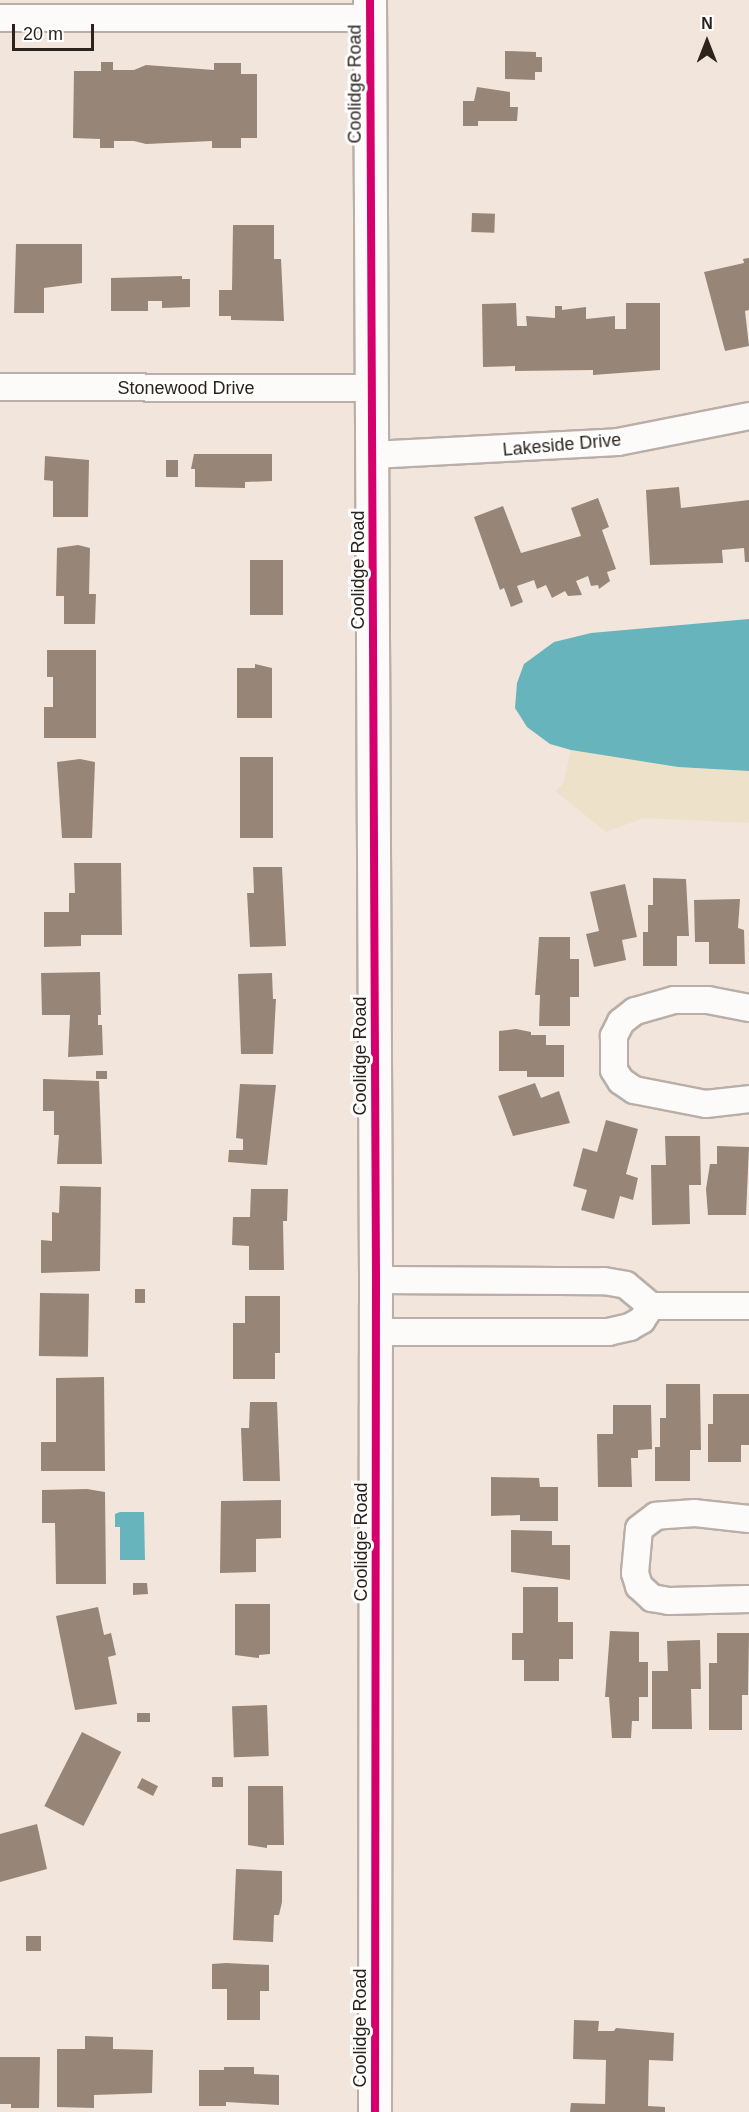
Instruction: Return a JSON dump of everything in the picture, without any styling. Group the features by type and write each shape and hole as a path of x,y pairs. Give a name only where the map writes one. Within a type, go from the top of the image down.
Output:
{"street":[{"path":"0,18 370,9"},
{"name":"Coolidge Road","path":"370,9 376,1280 375,2112"},
{"name":"Stonewood Drive","path":"0,387 372,388"},
{"name":"Lakeside Drive","path":"372,455 618,442 749,416"},
{"path":"749,1008 708,1000 674,1000 635,1011 621,1022 614,1036 614,1070 621,1081 634,1090 706,1104 749,1099"},
{"path":"376,1280 604,1281 626,1285 651,1306 749,1306"},
{"path":"376,1332 609,1332 630,1327 642,1320 651,1306"},
{"path":"749,1520 695,1513 656,1516 639,1529 635,1573 639,1586 652,1598 669,1601 749,1599"}],"sand":[{"path":"571,750 678,767 749,771 749,823 644,818 606,832 555,791 563,784"}],"water":[{"path":"749,619 749,771 678,767 571,750 550,744 527,727 515,708 517,683 524,664 554,642 591,633"},
{"path":"144,1512 145,1560 120,1560 120,1527 115,1527 115,1514"}],"building":[{"path":"505,51 536,52 536,57 542,57 542,72 535,72 535,80 505,79"},
{"path":"101,62 113,62 113,70 134,70 146,65 214,70 214,63 241,63 241,74 257,74 257,138 241,138 241,148 212,148 212,141 146,144 134,141 114,141 114,148 100,148 100,139 73,138 74,71 101,71"},
{"path":"477,87 510,92 510,107 518,107 517,121 478,121 478,126 463,126 463,101 474,101"},
{"path":"472,213 495,214 494,233 471,232"},
{"path":"233,225 274,225 274,259 281,259 284,321 231,320 231,316 219,316 219,290 232,290"},
{"path":"16,244 82,244 82,283 44,288 44,313 14,313"},
{"path":"749,258 749,310 745,311 749,346 725,351 704,272 744,263 743,259"},
{"path":"182,276 182,279 190,279 190,307 162,308 162,301 148,301 148,311 111,311 111,278"},
{"path":"516,303 517,326 527,326 526,316 555,318 555,306 562,306 562,310 586,307 586,319 615,316 615,329 626,329 626,303 660,303 660,370 593,375 593,370 515,371 515,366 483,367 482,304"},
{"path":"194,454 272,454 272,481 245,482 245,488 195,487 195,469 191,469"},
{"path":"45,456 89,460 88,517 53,517 53,481 44,480"},
{"path":"166,460 178,460 178,477 166,477"},
{"path":"679,487 681,508 749,500 749,562 745,562 744,548 722,550 723,563 650,565 646,490"},
{"path":"598,498 609,527 602,530 616,569 607,572 610,581 599,589 598,585 591,586 588,576 576,581 582,595 568,596 565,591 552,598 546,585 537,589 534,580 517,586 523,602 511,607 504,588 500,590 474,517 503,506 521,553 581,536 571,508"},
{"path":"78,545 90,548 89,594 96,594 95,624 64,624 64,596 56,596 57,548"},
{"path":"250,560 283,560 283,615 250,615"},
{"path":"47,650 96,650 96,738 44,738 44,707 53,707 53,677 47,677"},
{"path":"255,664 272,668 272,718 237,718 237,668 255,668"},
{"path":"240,757 273,757 273,838 240,838"},
{"path":"80,759 95,762 92,838 62,838 57,762"},
{"path":"74,863 121,863 122,935 81,935 81,946 44,947 44,912 69,912 69,893 75,893"},
{"path":"253,867 282,867 286,946 250,947 247,893 254,893"},
{"path":"653,878 686,879 689,936 677,936 677,966 643,966 643,932 648,932 648,905 653,905"},
{"path":"625,884 637,937 622,940 626,960 594,967 586,934 599,931 590,892"},
{"path":"740,899 738,928 744,930 745,964 709,964 709,942 695,942 694,900"},
{"path":"539,937 570,937 570,959 579,959 579,997 570,997 570,1026 539,1026 540,995 535,995"},
{"path":"100,972 101,1015 98,1015 98,1025 102,1025 103,1055 68,1057 70,1015 42,1015 41,973"},
{"path":"272,973 273,999 276,999 273,1054 241,1054 238,974"},
{"path":"516,1029 531,1032 531,1035 546,1035 546,1045 564,1045 564,1077 527,1077 527,1071 499,1071 499,1031"},
{"path":"96,1071 107,1071 107,1079 96,1079"},
{"path":"43,1079 99,1081 102,1164 57,1164 59,1135 54,1135 54,1111 43,1111"},
{"path":"535,1083 541,1098 559,1091 570,1123 513,1136 498,1096"},
{"path":"240,1084 276,1085 267,1165 228,1162 229,1150 243,1150 243,1139 236,1138"},
{"path":"606,1120 638,1129 626,1174 638,1178 633,1200 620,1196 614,1219 581,1210 587,1190 573,1186 583,1148 597,1152"},
{"path":"665,1136 700,1136 701,1185 689,1185 690,1224 652,1225 651,1165 666,1165"},
{"path":"717,1146 749,1147 746,1215 708,1215 706,1189 710,1164 717,1164"},
{"path":"60,1186 101,1187 100,1271 41,1273 41,1240 52,1241 52,1212 59,1213"},
{"path":"251,1189 288,1189 287,1221 283,1221 284,1270 249,1270 249,1246 232,1245 233,1217 250,1217"},
{"path":"135,1289 145,1289 145,1303 135,1303"},
{"path":"40,1293 89,1294 88,1357 39,1356"},
{"path":"245,1296 280,1296 280,1353 275,1353 275,1379 233,1379 233,1323 245,1323"},
{"path":"104,1377 105,1471 41,1471 41,1442 56,1442 56,1378"},
{"path":"666,1384 700,1384 701,1450 690,1450 690,1481 655,1481 655,1447 660,1447 660,1418 666,1418"},
{"path":"713,1394 749,1394 749,1445 741,1445 741,1462 708,1462 708,1424 713,1424"},
{"path":"250,1402 277,1402 280,1481 243,1481 241,1428 249,1428"},
{"path":"613,1405 651,1405 652,1449 638,1450 638,1458 631,1458 632,1487 598,1487 597,1434 613,1434"},
{"path":"491,1477 539,1478 540,1487 558,1487 558,1521 520,1521 520,1515 491,1516"},
{"path":"87,1489 105,1492 106,1584 56,1584 55,1523 42,1523 42,1490"},
{"path":"281,1500 281,1538 256,1539 256,1572 220,1573 221,1501"},
{"path":"511,1530 552,1531 552,1545 570,1545 570,1580 511,1572"},
{"path":"133,1583 147,1583 148,1594 133,1595"},
{"path":"523,1587 558,1587 558,1622 573,1622 573,1659 559,1659 559,1681 524,1681 524,1660 512,1660 512,1633 523,1633"},
{"path":"235,1604 270,1604 270,1654 259,1655 259,1658 235,1655"},
{"path":"98,1607 104,1635 111,1633 116,1655 108,1657 117,1704 75,1710 56,1616"},
{"path":"610,1631 639,1632 639,1662 648,1662 648,1697 639,1697 639,1721 632,1721 631,1738 612,1738 609,1697 605,1697"},
{"path":"717,1633 749,1633 748,1695 742,1695 742,1730 709,1730 709,1663 717,1663"},
{"path":"700,1640 701,1689 691,1689 692,1729 652,1729 652,1671 668,1671 667,1641"},
{"path":"267,1705 269,1756 234,1757 232,1706"},
{"path":"137,1713 150,1713 150,1722 137,1722"},
{"path":"82,1732 121,1752 84,1826 44,1806"},
{"path":"212,1777 223,1777 223,1787 212,1787"},
{"path":"142,1778 158,1786 153,1796 137,1788"},
{"path":"248,1786 283,1786 284,1845 267,1845 267,1848 248,1845"},
{"path":"37,1824 47,1869 0,1882 0,1834"},
{"path":"236,1869 282,1871 282,1902 279,1915 274,1915 273,1942 233,1940"},
{"path":"26,1936 41,1936 41,1951 26,1951"},
{"path":"212,1964 269,1965 269,1991 260,1991 260,2020 227,2020 227,1989 212,1989"},
{"path":"574,2020 599,2021 598,2031 614,2031 616,2028 674,2033 673,2061 649,2060 648,2106 665,2107 665,2112 570,2112 571,2103 605,2104 606,2060 573,2059"},
{"path":"85,2036 113,2037 113,2049 153,2050 152,2093 94,2095 94,2108 57,2107 57,2049 85,2049"},
{"path":"0,2057 40,2057 39,2108 11,2108 11,2104 0,2104"},
{"path":"224,2067 254,2067 254,2074 279,2075 279,2105 226,2102 226,2106 199,2106 199,2070 224,2070"}],"cycle path":[{"path":"370,0 376,1280 375,2112"}]}
